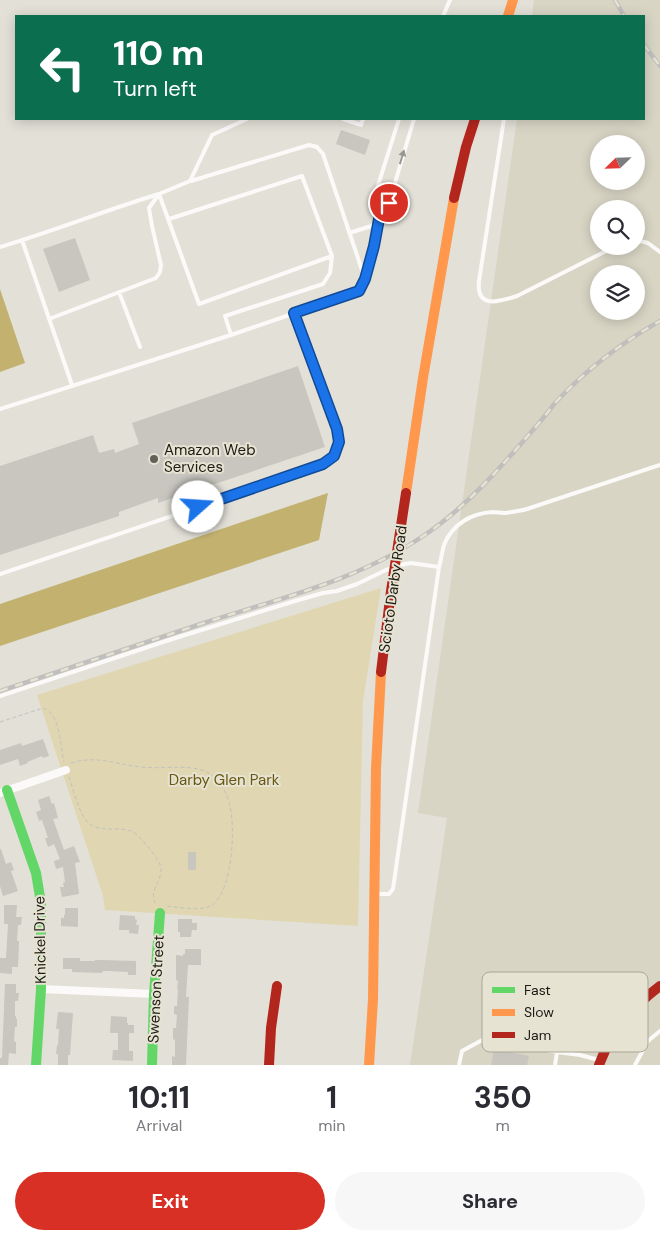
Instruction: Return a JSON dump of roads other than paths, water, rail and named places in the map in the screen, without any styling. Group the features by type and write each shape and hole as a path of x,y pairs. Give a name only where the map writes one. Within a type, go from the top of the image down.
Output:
{"main road":[{"path":"508,15 513,0"},
{"name":"Scioto Darby Road","path":"369,1065 373,1000 376,769 380,683 391,591 423,378 453,201 475,120"},
{"name":"Knickel Drive","path":"4,792 36,873 41,903 41,989 36,1065"},
{"name":"Swenson Street","path":"152,1065 154,994 160,913"},
{"path":"269,1065 271,1028 277,986"},
{"path":"648,996 660,986"}],"street":[{"path":"4,792 66,768"},
{"path":"41,989 154,994"}],"lane":[{"path":"443,15 450,0"},
{"path":"190,181 212,135 245,120"},
{"path":"346,120 361,125 363,120"},
{"path":"379,219 375,196 399,120"},
{"path":"0,409 231,335 359,291 365,279 379,219 389,203 414,120"},
{"path":"504,120 479,281 479,290 482,297 486,301 492,302 507,300 598,255"},
{"path":"0,247 159,194 190,181 309,145 317,147 323,154 365,279"},
{"path":"169,219 302,176 332,256 330,273 323,284 225,316 231,335"},
{"path":"159,194 199,304 332,256"},
{"path":"50,319 156,278 162,265 149,208 159,194"},
{"path":"349,233 378,224"},
{"path":"22,240 72,385"},
{"path":"645,242 660,252"},
{"path":"119,292 140,347"},
{"path":"0,574 323,464 334,456 339,442 337,429 294,313"},
{"path":"375,893 389,894 394,889 439,567 444,544 448,536 458,524 467,518 485,513 504,513 528,509 660,465"},
{"path":"0,696 169,640 322,593 337,591 405,564 411,563 439,567"},
{"path":"648,1041 660,1031"},
{"path":"458,1065 462,1051 482,1040"},
{"path":"555,1065 557,1052 580,1055 600,1063"},
{"path":"635,1065 642,1052"}],"railway":[{"path":"615,0 623,15"},
{"path":"645,46 660,66"},
{"path":"0,691 323,585 378,562 404,548 445,520 474,495 514,452 556,402 579,379 618,348 660,321"}],"place":[{"name":"Amazon Web Services","path":"154,459"}],"park label":[{"name":"Darby Glen Park","path":"224,780"}]}
